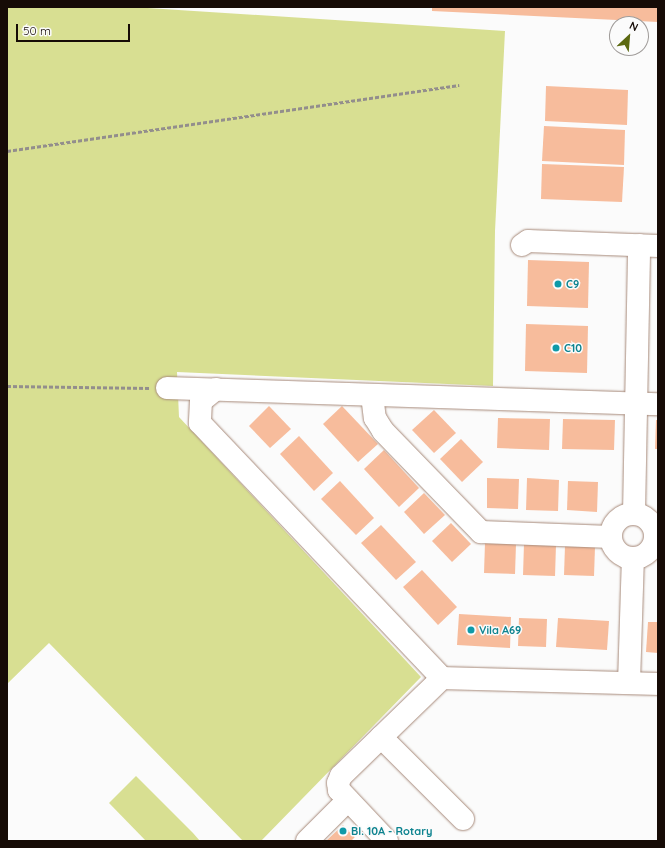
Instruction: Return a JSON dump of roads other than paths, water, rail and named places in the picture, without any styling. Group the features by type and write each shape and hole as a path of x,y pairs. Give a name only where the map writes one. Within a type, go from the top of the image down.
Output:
{"street":[{"path":"522,245 528,241 648,245 637,404 634,514"},
{"path":"167,388 658,404"},
{"path":"216,389 201,401 200,423 442,678 658,684"},
{"path":"372,395 375,418 383,431 481,532 611,537"},
{"path":"634,514 652,524 657,538 650,551 633,559 615,550 611,537 620,518 634,514"},
{"path":"628,683 633,559"},
{"path":"387,841 339,790 341,776 442,678"},
{"path":"381,737 463,819"},
{"path":"307,841 348,800"}],"place":[{"name":"C9","path":"558,284"},
{"name":"C10","path":"556,348"},
{"name":"Vila A69","path":"471,630"},
{"name":"Bl. 10A - Rotary","path":"343,831"}]}
